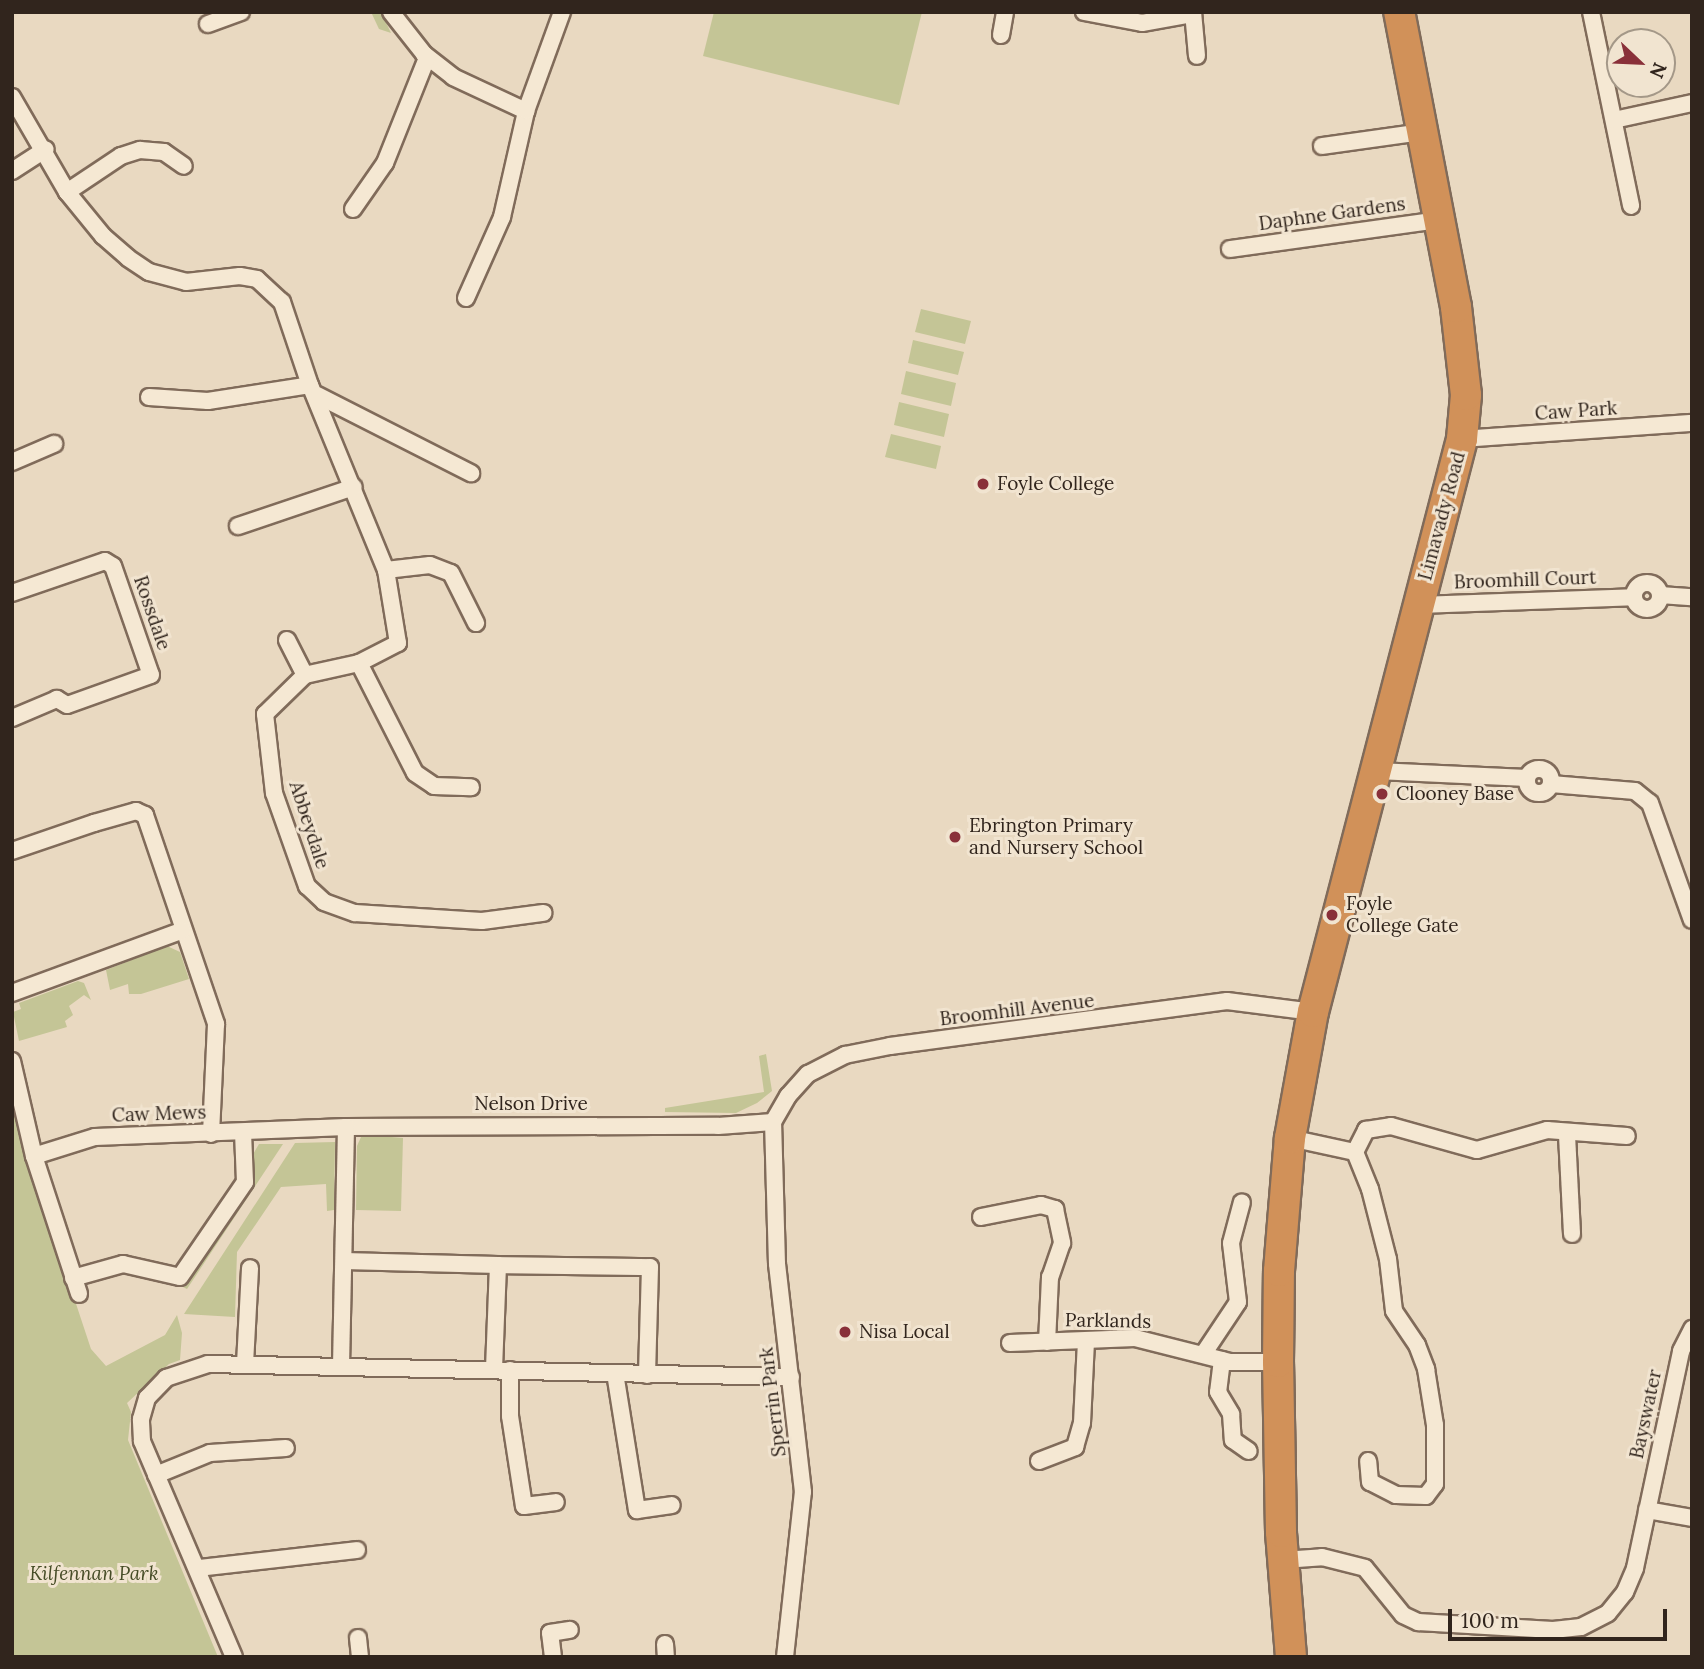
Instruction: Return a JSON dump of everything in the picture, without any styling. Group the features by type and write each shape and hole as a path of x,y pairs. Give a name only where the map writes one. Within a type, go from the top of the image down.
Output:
{"highway":[{"name":"Limavady Road","path":"1291,1657 1283,1560 1278,1362 1279,1270 1290,1138 1313,1012 1462,439 1464,358 1399,12"}],"street":[{"path":"208,24 241,12"},
{"path":"353,209 385,163 427,58 394,18 411,12"},
{"path":"466,298 502,217 526,111 562,12"},
{"path":"1001,34 1005,12"},
{"path":"1591,12 1630,206"},
{"path":"1094,13 1143,23 1193,13 1197,56"},
{"path":"424,54 453,77 526,111"},
{"path":"12,97 46,149 68,192 103,236 149,272 186,282 240,276 269,286 291,322 314,390 386,569 398,643 359,663 304,675 287,640"},
{"path":"1614,120 1692,103"},
{"path":"1322,146 1422,132"},
{"path":"12,171 46,149"},
{"path":"68,192 121,156 140,150 164,152 184,166"},
{"name":"Daphne Gardens","path":"1230,249 1439,220"},
{"path":"149,397 208,401 314,390 471,473"},
{"name":"Caw Park","path":"1462,439 1692,423"},
{"path":"12,462 54,444"},
{"path":"238,526 354,487"},
{"name":"Rossdale","path":"12,593 105,561 113,566 151,675 67,705 57,699 12,718"},
{"path":"386,569 430,565 451,573 476,624"},
{"name":"Broomhill Court","path":"1419,605 1633,597 1639,607 1647,610 1658,604 1660,596 1692,597"},
{"path":"359,663 415,773 434,786 471,787"},
{"name":"Abbeydale","path":"304,675 265,714 274,793 307,886 324,902 355,914 482,921 543,913"},
{"path":"1377,771 1527,778 1530,790 1538,793 1551,784 1636,791 1650,803 1692,920"},
{"path":"12,851 94,822 142,813 216,1024 211,1133"},
{"path":"12,993 183,930"},
{"name":"Broomhill Avenue","path":"773,1122 808,1074 845,1055 890,1046 1227,1001 1313,1012"},
{"path":"12,1060 34,1156 76,1286 123,1264 180,1277 245,1182 243,1133"},
{"name":"Nelson Drive","path":"289,1132 346,1127 718,1126 773,1122"},
{"name":"Sperrin Park","path":"773,1122 777,1264 800,1448 802,1520 785,1657"},
{"path":"1368,1461 1370,1482 1396,1494 1426,1496 1435,1484 1435,1425 1426,1369 1417,1345 1394,1311 1388,1259 1370,1189 1355,1152 1366,1130 1391,1126 1477,1150 1547,1130 1567,1135 1627,1136"},
{"path":"341,1366 346,1127"},
{"name":"Caw Mews","path":"34,1156 95,1137 289,1132"},
{"path":"1567,1135 1572,1234"},
{"path":"1290,1138 1355,1152"},
{"path":"1204,1353 1238,1302 1231,1243 1242,1202"},
{"path":"981,1217 1041,1205 1055,1209 1062,1243 1050,1277 1048,1342"},
{"path":"344,1261 650,1267 647,1375"},
{"path":"498,1265 502,1369 524,1506 556,1502"},
{"path":"245,1364 250,1268"},
{"name":"Bayswater","path":"1283,1560 1322,1558 1365,1568 1403,1615 1418,1622 1553,1630 1581,1627 1608,1613 1625,1592 1647,1510 1681,1351 1692,1329"},
{"name":"Parklands","path":"1010,1343 1135,1338 1204,1353 1222,1360 1278,1362"},
{"path":"1039,1461 1074,1447 1082,1423 1086,1341"},
{"path":"1222,1360 1218,1392 1231,1414 1233,1440 1249,1451"},
{"path":"234,1657 199,1568 142,1441 141,1419 156,1386 175,1374 208,1364 245,1364 791,1377"},
{"path":"615,1373 637,1510 673,1505"},
{"path":"156,1475 210,1453 286,1448"},
{"path":"1647,1510 1692,1518"},
{"path":"199,1568 357,1550"},
{"path":"553,1657 550,1633 570,1630"},
{"path":"358,1638 360,1657"}],"green space":[{"path":"371,12 381,12 391,33 379,29"},
{"path":"714,12 922,12 899,105 703,56"},
{"path":"921,309 971,321 965,344 915,332"},
{"path":"913,340 964,352 958,375 908,363"},
{"path":"906,371 956,383 951,406 901,394"},
{"path":"899,402 949,414 944,437 894,425"},
{"path":"891,434 941,446 936,469 885,457"},
{"path":"167,946 180,952 189,979 141,994 129,994 128,984 110,990 106,970"},
{"path":"78,981 84,983 91,1000 84,995 69,1006 73,1015 65,1021 67,1027 19,1041 13,1012 21,1009 19,1003"},
{"path":"766,1054 772,1091 757,1103 736,1113 665,1112 665,1108 764,1092 759,1056"},
{"name":"Kilfennan Park","path":"12,1090 26,1153 91,1349 106,1366 165,1335 177,1315 182,1333 180,1360 169,1364 127,1403 131,1412 128,1440 218,1657 12,1657"},
{"path":"368,1135 403,1138 401,1211 356,1210 357,1146 361,1137"},
{"path":"335,1142 334,1210 327,1211 326,1184 281,1187 237,1252 235,1317 184,1314 295,1143"},
{"path":"259,1144 283,1144 187,1289 181,1286 249,1187 252,1156"}],"place":[{"name":"Foyle College","path":"983,484"},
{"name":"Clooney Base","path":"1382,794"},
{"name":"Ebrington Primary and Nursery School","path":"955,837"},
{"name":"Foyle College Gate","path":"1332,915"},
{"name":"Nisa Local","path":"845,1332"}]}
